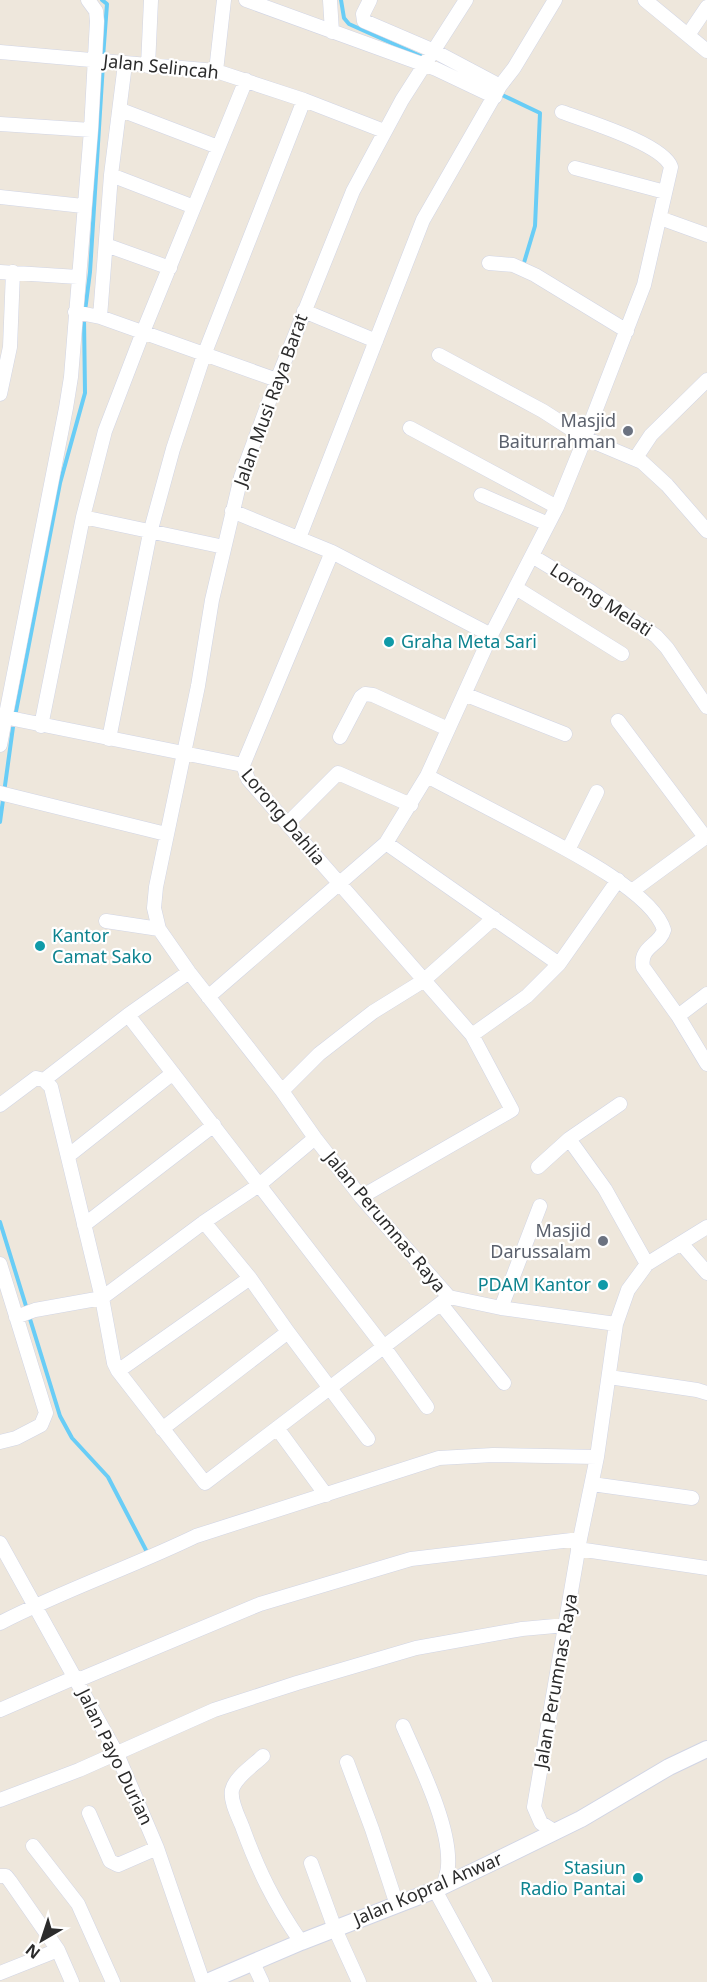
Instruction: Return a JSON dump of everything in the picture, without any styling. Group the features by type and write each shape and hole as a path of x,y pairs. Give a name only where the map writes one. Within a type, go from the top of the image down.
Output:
{"street":[{"path":"87,314 78,277 98,61 96,11 88,0"},
{"path":"148,66 151,0"},
{"path":"216,71 224,0"},
{"path":"246,0 332,32 429,58"},
{"path":"330,0 332,32"},
{"path":"370,0 363,14 364,21 429,58 498,91"},
{"name":"Jalan Musi Raya Barat","path":"166,834 198,686 212,600 241,477 304,311 353,191 384,131 465,0"},
{"path":"298,538 423,220 498,91 555,0"},
{"path":"645,0 707,51"},
{"path":"688,35 707,6"},
{"name":"Jalan Selincah","path":"0,52 216,71 304,100 384,131"},
{"path":"0,746 9,718 66,408 87,314 106,245 111,175 121,110 122,63"},
{"path":"41,726 83,518 105,431 246,80"},
{"path":"110,739 150,533 173,449 204,355 304,100"},
{"path":"121,110 218,147"},
{"path":"208,997 386,843 427,776 491,634 557,507 585,438 644,285 671,167 661,154 628,137 562,112"},
{"path":"0,124 91,129"},
{"path":"575,168 665,192"},
{"path":"111,175 194,207"},
{"path":"0,197 83,206"},
{"path":"660,218 707,235"},
{"path":"106,245 170,268"},
{"path":"489,263 518,267 627,331"},
{"path":"0,394 10,347 6,272 78,277"},
{"path":"304,311 376,341"},
{"path":"87,314 277,380"},
{"path":"439,354 543,411 585,438 635,459 651,469 706,529"},
{"path":"635,459 651,435 707,380"},
{"path":"410,428 557,507"},
{"path":"481,495 548,524"},
{"path":"232,512 332,552 491,634"},
{"path":"83,518 224,547"},
{"path":"243,765 332,552"},
{"name":"Lorong Melati","path":"532,556 590,591 656,636 667,648 707,707"},
{"path":"516,588 622,654"},
{"path":"340,737 365,694 373,695 448,729"},
{"path":"464,694 565,734"},
{"name":"Lorong Dahlia","path":"9,718 243,765 248,779 472,1035 512,1110 361,1197"},
{"path":"618,721 706,836 632,891"},
{"path":"294,817 338,773 411,805"},
{"path":"427,776 568,850 618,880 653,911 664,930 662,937 649,947 641,960 643,967 706,1060"},
{"path":"568,850 597,792"},
{"path":"7,794 166,834"},
{"name":"Jalan Perumnas Raya","path":"166,834 154,902 159,929 315,1138 445,1300 616,1324 597,1457 579,1544 534,1807 541,1823 554,1832"},
{"path":"386,843 559,964"},
{"path":"472,1035 527,996 559,964 618,880"},
{"path":"282,1091 319,1054 373,1012 423,981 494,918"},
{"path":"106,921 159,929"},
{"path":"44,1080 128,1015 189,972"},
{"path":"678,1016 707,994"},
{"path":"128,1015 384,1347 427,1407"},
{"path":"68,1156 173,1073"},
{"path":"0,1105 36,1078 44,1080 51,1087 102,1298 114,1363 205,1483 445,1300 504,1383"},
{"path":"538,1167 569,1139 620,1104"},
{"path":"84,1225 214,1125"},
{"path":"25,1313 102,1298 204,1222 259,1185 315,1138"},
{"path":"569,1139 605,1190 647,1264"},
{"path":"501,1308 540,1206"},
{"path":"204,1222 250,1278 368,1439"},
{"path":"616,1324 628,1290 647,1264 707,1227"},
{"path":"681,1243 707,1273"},
{"path":"0,1264 25,1313 46,1413 41,1425 16,1438 0,1442"},
{"path":"118,1371 250,1278"},
{"path":"162,1429 288,1332"},
{"path":"609,1377 704,1388"},
{"path":"278,1428 326,1496"},
{"path":"0,1623 34,1605 162,1553 196,1536 439,1458 493,1455 597,1457"},
{"path":"592,1484 692,1498"},
{"name":"Jalan Payo Durian","path":"0,1544 117,1754 157,1848 205,1982"},
{"path":"0,1710 260,1604 411,1559 579,1544 707,1568"},
{"path":"0,1800 117,1754 214,1710 297,1683 416,1648 522,1629 566,1626"},
{"path":"404,1726 445,1836 448,1866 439,1887 484,1981"},
{"name":"Jalan Kopral Anwar","path":"205,1982 397,1905 487,1865 581,1819 669,1767 707,1749"},
{"path":"263,1756 237,1781 232,1791 234,1806 256,1864 279,1911 301,1942"},
{"path":"347,1762 397,1905"},
{"path":"89,1813 113,1864 157,1848"},
{"path":"33,1846 78,1904 113,1982"},
{"path":"310,1863 335,1929 359,1982"},
{"path":"0,1876 6,1876 10,1881 58,1950 72,1982"},
{"path":"0,1973 58,1950"},
{"path":"253,1963 261,1982"}],"waterway":[{"path":"102,0 107,4 103,57"},
{"path":"341,0 344,18 349,24 425,58"},
{"path":"85,311 90,272 103,64"},
{"path":"500,94 540,113 535,226 523,266"},
{"path":"0,822 13,727 60,483 85,393 84,318"},
{"path":"0,1222 60,1416 72,1438 108,1477 148,1554"}],"place":[{"name":"Masjid Baiturrahman","path":"628,431"},
{"name":"Graha Meta Sari","path":"389,642"},
{"name":"Kantor Camat Sako","path":"40,946"},
{"name":"Masjid Darussalam","path":"603,1241"},
{"name":"PDAM Kantor","path":"603,1285"},
{"name":"Stasiun Radio Pantai","path":"638,1878"}]}
